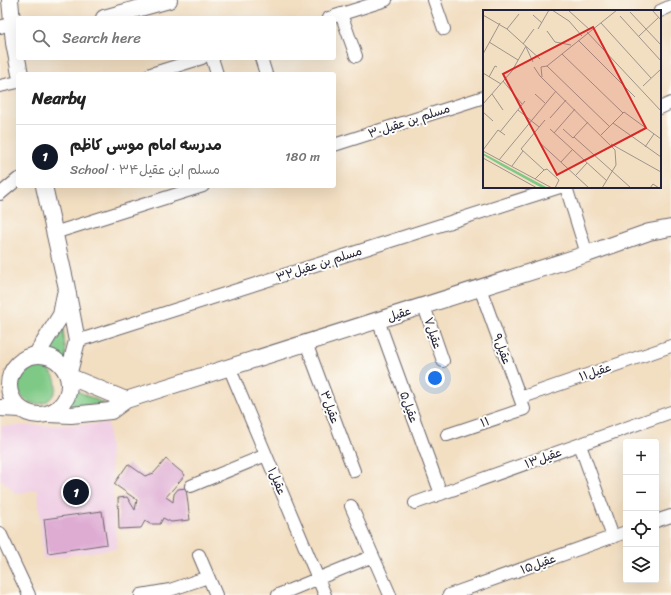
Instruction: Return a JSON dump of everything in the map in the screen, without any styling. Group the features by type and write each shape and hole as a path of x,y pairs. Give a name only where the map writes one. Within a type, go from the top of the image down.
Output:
{"street":[{"path":"10,0 6,25 16,42"},
{"path":"111,16 169,0"},
{"path":"335,16 386,0"},
{"path":"434,0 444,29"},
{"path":"661,11 671,6"},
{"path":"341,14 356,56"},
{"path":"18,60 20,72"},
{"path":"157,72 196,60"},
{"path":"213,60 216,72"},
{"path":"262,60 265,72"},
{"path":"0,86 16,82"},
{"name":"مسلم بن عقیل۳۰","path":"336,144 483,97"},
{"path":"661,108 671,103"},
{"path":"0,194 16,181"},
{"path":"44,188 77,341 68,376"},
{"path":"54,233 197,188"},
{"name":"مسلم بن عقیل۳۲","path":"77,341 557,188"},
{"path":"566,188 587,254"},
{"path":"649,232 671,218"},
{"name":"عقیل","path":"48,414 71,415 111,411 126,400 587,254 649,232 671,228"},
{"path":"37,354 61,315 66,284"},
{"name":"عقیل۹","path":"480,288 522,404"},
{"name":"عقیل۷","path":"424,306 443,361"},
{"name":"عقیل۵","path":"378,320 441,494"},
{"name":"عقیل۳","path":"306,343 354,471"},
{"name":"عقیل۱۱","path":"522,404 671,346"},
{"path":"0,368 37,354 47,355 64,367 68,376 69,386 67,395 60,406 48,414 34,414 21,410 0,408"},
{"path":"21,410 14,403 8,384 12,370 22,360"},
{"name":"عقیل۱","path":"230,367 325,595"},
{"path":"68,376 126,400"},
{"name":"۱۱","path":"447,435 522,404"},
{"name":"عقیل۱۳","path":"415,503 671,412"},
{"path":"580,445 613,537"},
{"path":"191,486 266,455"},
{"path":"351,506 390,595"},
{"path":"659,520 671,516"},
{"path":"0,533 29,595"},
{"name":"عقیل۱۵","path":"449,595 623,533"},
{"path":"199,555 216,595"},
{"path":"278,595 373,556"},
{"path":"141,595 170,590 208,577"}],"shaded area":[{"path":"108,424 117,548 43,559 38,489 16,494 0,478 1,426"}],"green space":[{"path":"62,320 67,364 55,353 45,351"},
{"path":"33,366 41,366 51,371 55,378 55,392 51,399 41,404 33,404 23,399 21,396 18,389 18,381 23,371 26,369"},
{"path":"73,389 105,404 65,407 71,401"}],"building":[{"path":"166,459 185,475 166,497 173,502 174,494 178,489 186,488 190,520 171,522 163,518 160,524 150,524 145,521 141,528 119,529 118,498 127,497 135,510 137,500 114,484 128,464 145,476 154,473"},
{"path":"102,511 107,544 48,553 44,519"}],"place":[{"name":"مدرسه امام موسی کاظم","path":"76,492"}]}
